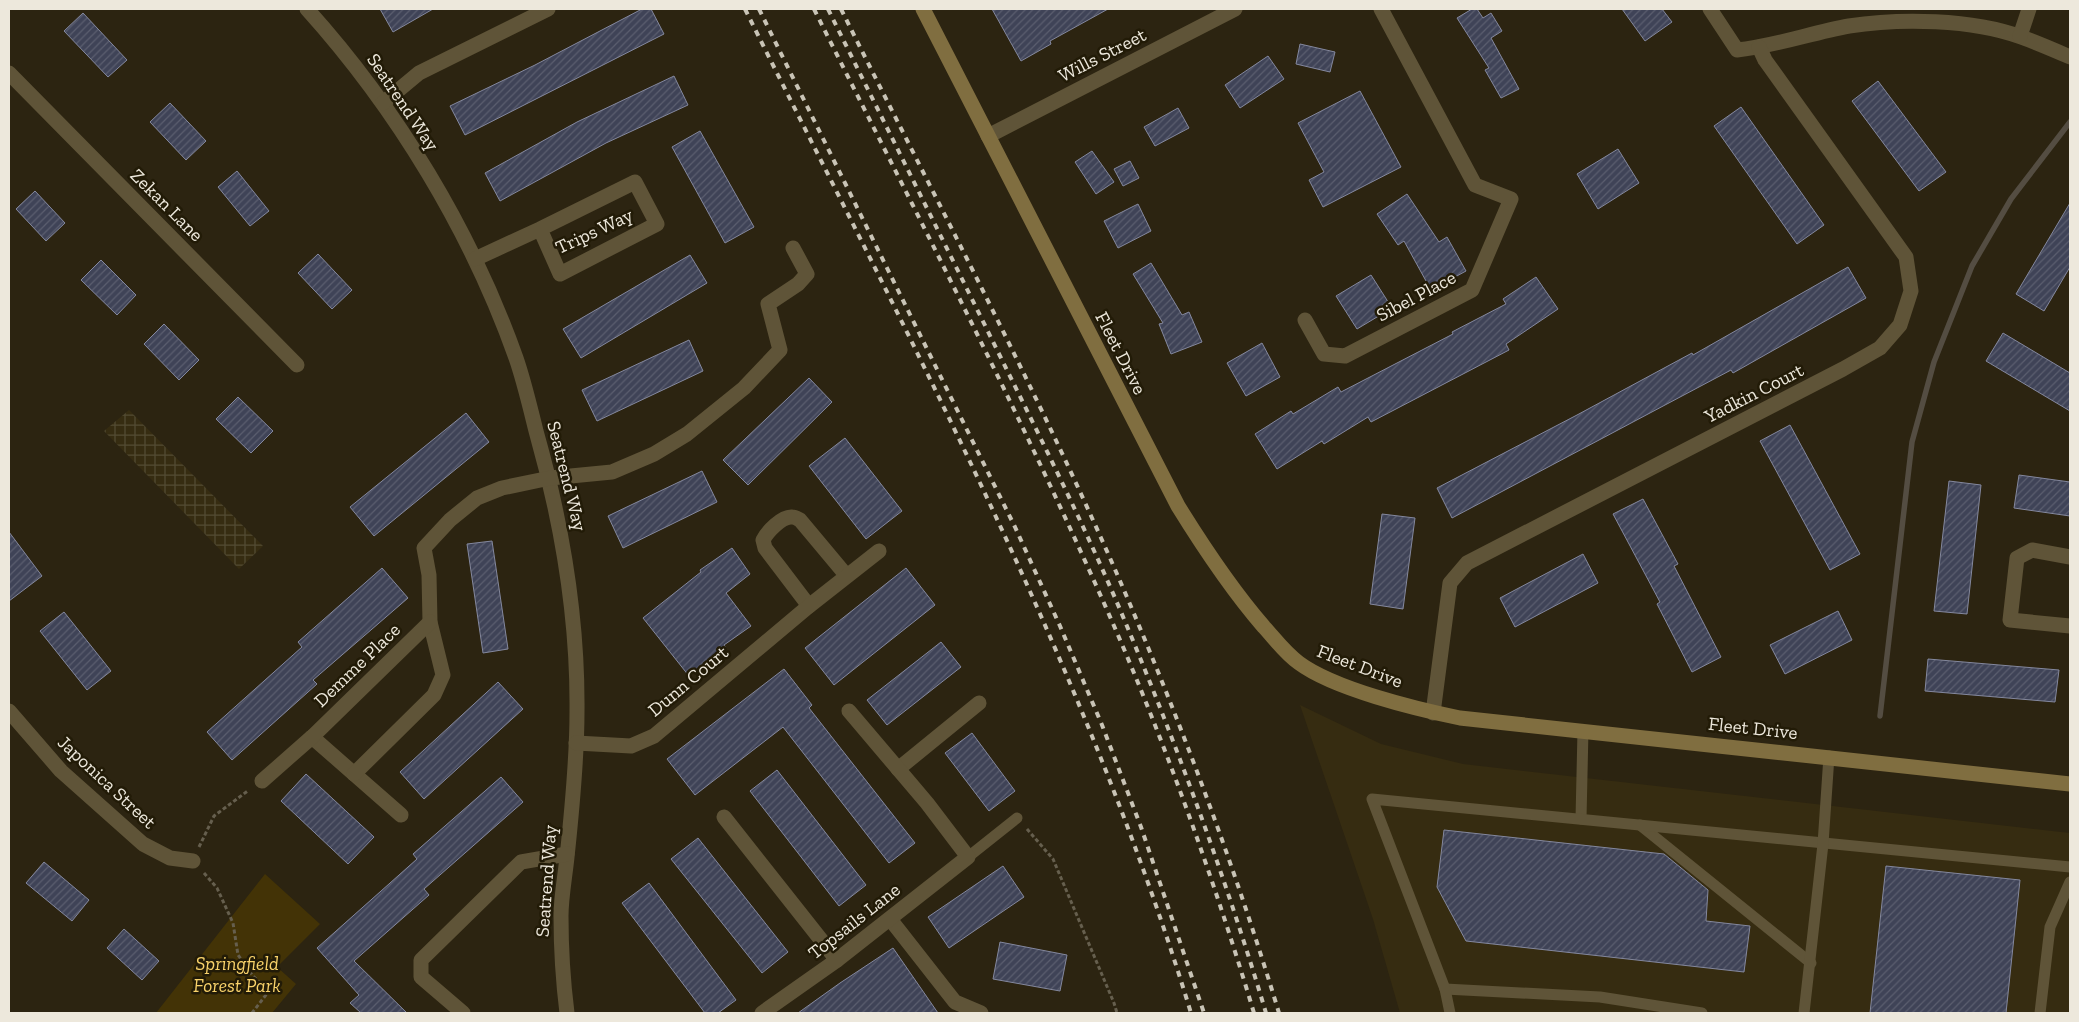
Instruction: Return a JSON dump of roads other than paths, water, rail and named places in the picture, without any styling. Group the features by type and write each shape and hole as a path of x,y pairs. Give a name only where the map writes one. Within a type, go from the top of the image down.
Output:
{"street":[{"name":"Seatrend Way","path":"307,9 334,39 383,103 452,215 475,259 516,359 550,478 565,552 574,613 578,711 568,854 561,915 562,972 567,1013"},
{"path":"383,103 419,73 548,9"},
{"name":"Fleet Drive","path":"923,9 1161,476 1211,558 1232,588 1281,647 1298,662 1314,672 1351,688 1433,713 1460,718 1829,756 2070,784"},
{"name":"Wills Street","path":"988,136 1235,9"},
{"name":"Sibel Place","path":"1305,320 1324,354 1345,356 1472,290 1511,199 1475,185 1381,9"},
{"path":"1710,9 1738,50 1759,47 1823,31 1882,22 1911,21 1963,23 2020,36 2070,57"},
{"path":"2020,36 2029,9"},
{"name":"Yadkin Court","path":"1433,713 1450,583 1467,562 1843,370 1880,348 1900,325 1911,291 1906,257 1765,60 1759,47"},
{"name":"Zekan Lane","path":"9,73 297,365"},
{"name":"Trips Way","path":"475,259 635,182 657,224 560,274 540,229"},
{"path":"550,478 612,472 654,454 687,434 744,388 780,350 768,304 798,284 807,274 793,248"},
{"name":"Demme Place","path":"354,774 434,694 443,675 430,622 429,575 424,548 450,520 477,498 502,488 550,478"},
{"path":"809,606 765,548 763,540 766,534 785,518 792,517 800,520 846,575"},
{"name":"Dunn Court","path":"576,743 631,746 654,736 846,575 879,550"},
{"path":"2070,558 2032,550 2017,558 2010,620 2070,626"},
{"name":"Demme Place","path":"262,781 312,737 430,622"},
{"path":"898,769 978,704"},
{"name":"Japonica Street","path":"9,711 61,771 143,844 170,858 193,861"},
{"path":"849,711 927,803 968,857"},
{"name":"Demme Place","path":"312,737 401,815"},
{"path":"724,817 837,960"},
{"path":"463,1013 421,976 421,960 521,862 568,854"},
{"name":"Topsails Lane","path":"762,1013 837,960 968,857"},
{"path":"890,919 955,1002 981,1013"}],"lane":[{"path":"1581,820 1583,730"},
{"path":"1804,1013 1823,844 1829,756"},
{"path":"1450,1013 1445,989 1372,799 2070,867"},
{"path":"968,857 1018,818"},
{"path":"1640,825 1810,963"},
{"path":"2040,1013 2050,927 2070,882"},
{"path":"1445,989 1600,997 1663,1010 1702,1013"}],"waterway":[{"path":"1880,716 1912,442 1934,362 1972,266 2011,199 2070,122"}],"railway":[{"path":"745,9 930,378 1046,627 1099,754 1148,882 1191,1013"},
{"path":"759,9 1015,527 1060,626 1102,725 1141,827 1204,1013"},
{"path":"814,9 1004,388 1111,619 1132,667 1188,814 1223,913 1254,1013"},
{"path":"828,9 1049,456 1110,586 1144,667 1200,814 1235,913 1266,1013"},
{"path":"841,9 1052,431 1117,574 1184,736 1224,846 1279,1013"}],"park label":[{"name":"Springfield Forest Park","path":"237,974"}]}
